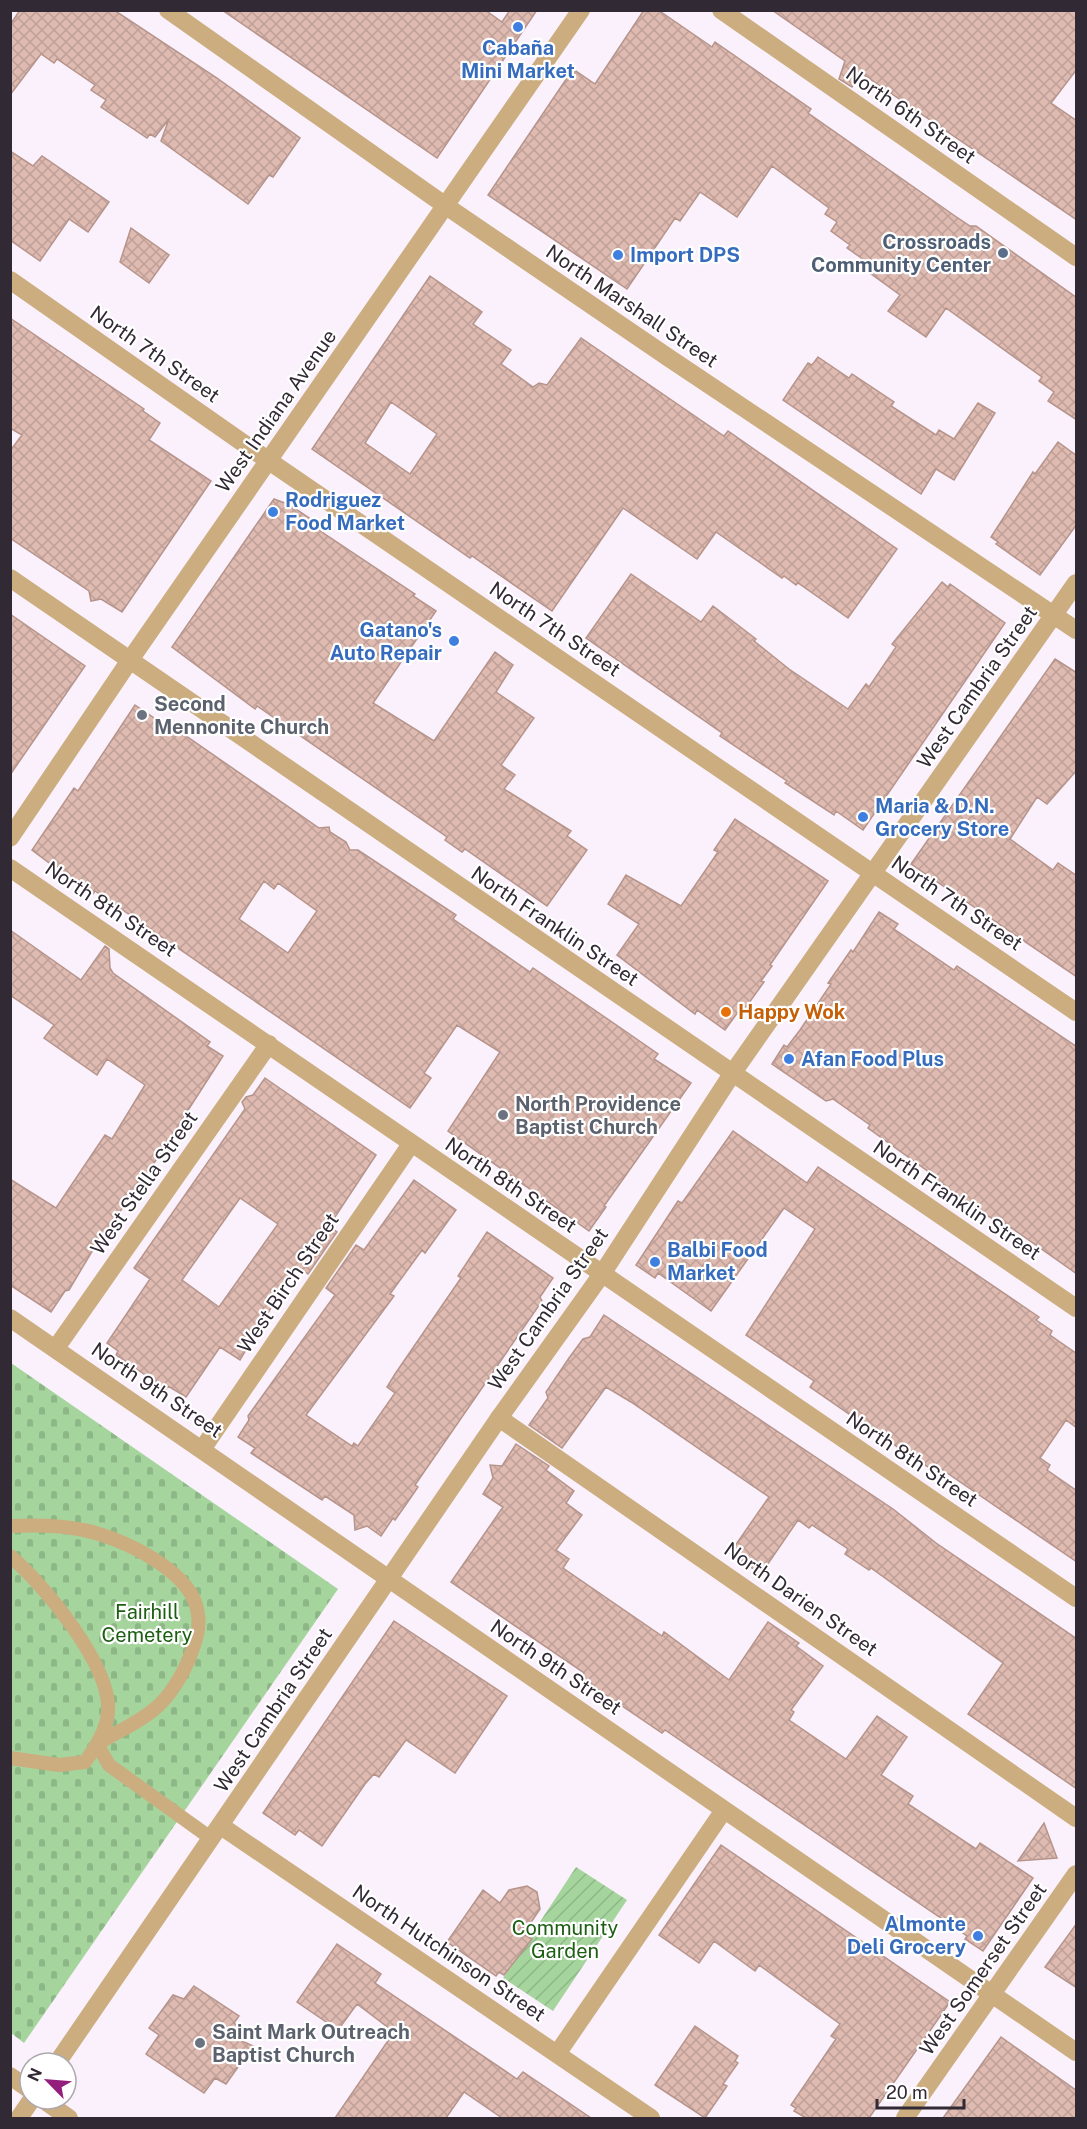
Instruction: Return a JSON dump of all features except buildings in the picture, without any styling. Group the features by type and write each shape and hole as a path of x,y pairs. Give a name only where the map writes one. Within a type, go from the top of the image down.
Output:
{"street":[{"name":"North Marshall Street","path":"168,10 446,206 1077,630"},
{"name":"West Indiana Avenue","path":"10,838 130,660 581,10"},
{"name":"North 6th Street","path":"721,10 1077,257"},
{"name":"North 7th Street","path":"10,280 269,462 1077,1012"},
{"name":"North Franklin Street","path":"10,578 1077,1308"},
{"name":"West Cambria Street","path":"65,2051 499,1418 602,1274 732,1074 1077,583"},
{"name":"North 8th Street","path":"10,868 1077,1598"},
{"name":"West Stella Street","path":"56,1348 269,1044"},
{"name":"West Birch Street","path":"203,1448 411,1144"},
{"name":"North 9th Street","path":"10,1318 203,1448 390,1580 1077,2052"},
{"name":"North Darien Street","path":"499,1418 1077,1818"},
{"path":"557,2054 724,1809"},
{"name":"North Hutchinson Street","path":"216,1832 557,2054 651,2118"},
{"name":"West Somerset Street","path":"905,2118 1077,1874"}],"lane":[{"path":"10,1526 81,1529 106,1536 169,1569 191,1594 198,1613 198,1634 188,1662 171,1690 154,1711 98,1744"},
{"path":"10,1556 53,1602 80,1637 99,1670 106,1692 108,1713 98,1744 85,1762 59,1765 10,1758"},
{"path":"98,1744 109,1765 216,1832"}],"green space":[{"name":"Fairhill Cemetery","path":"11,1363 338,1589 24,2043 11,2033"},
{"name":"Community Garden","path":"576,1867 627,1900 553,2011 503,1978"}],"place":[{"name":"Cabaña Mini Market","path":"518,27"},
{"name":"Crossroads Community Center","path":"1003,253"},
{"name":"Import DPS","path":"618,255"},
{"name":"Rodriguez Food Market","path":"273,512"},
{"name":"Gatano's Auto Repair","path":"454,641"},
{"name":"Second Mennonite Church","path":"142,715"},
{"name":"Maria & D.N. Grocery Store","path":"863,817"},
{"name":"Happy Wok","path":"726,1012"},
{"name":"Afan Food Plus","path":"789,1059"},
{"name":"North Providence Baptist Church","path":"503,1115"},
{"name":"Balbi Food Market","path":"655,1262"},
{"name":"Almonte Deli Grocery","path":"978,1936"},
{"name":"Saint Mark Outreach Baptist Church","path":"200,2043"}]}
